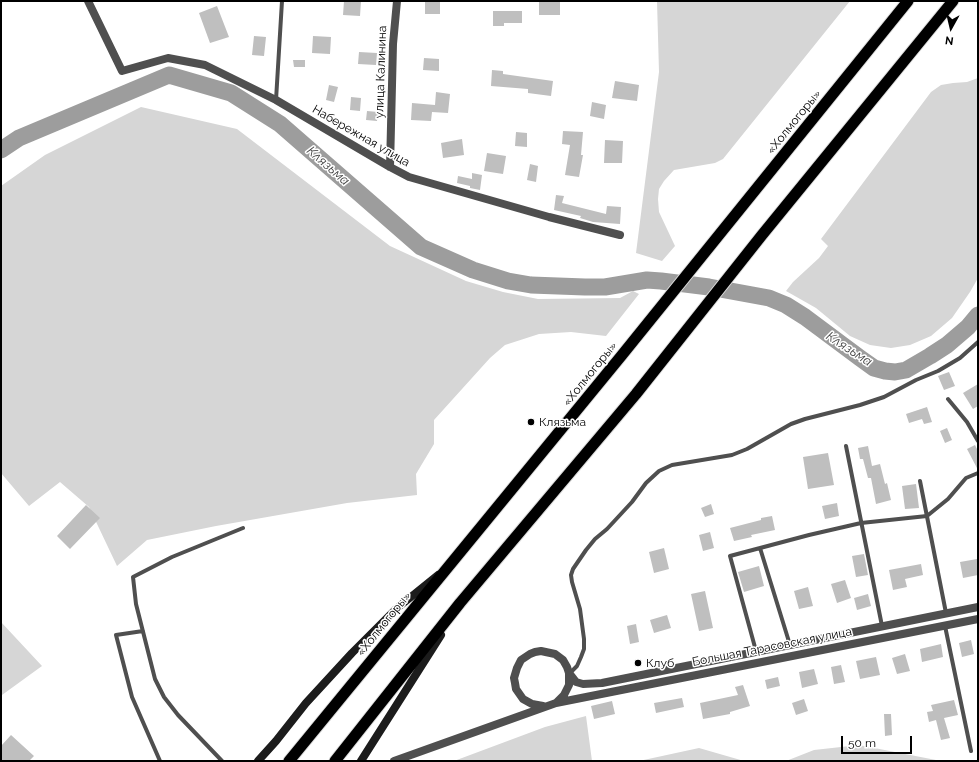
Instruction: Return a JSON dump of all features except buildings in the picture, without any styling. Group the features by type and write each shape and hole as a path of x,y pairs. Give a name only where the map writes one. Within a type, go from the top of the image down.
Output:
{"highway":[{"name":"«Холмогоры»","path":"289,761 622,355 908,1"},
{"path":"335,761 460,602 636,394 762,235 953,1"}],"main road":[{"path":"258,761 306,703 352,653 396,609 451,564"},
{"path":"361,761 460,602"}],"street":[{"name":"Набережная улица","path":"88,1 122,72 168,58 205,65 276,100 409,177 549,217 620,235"},
{"name":"улица Калинина","path":"390,167 393,44 397,1"},
{"name":"Большая Тарасовская улица","path":"569,673 576,682 583,684 602,683 978,606"},
{"name":"Большая Тарасовская улица","path":"394,761 556,703 978,619"},
{"path":"547,706 532,704 523,699 516,689 514,678 521,660 535,652 548,652 555,654 563,660 569,673 569,685 567,690 556,703"}],"lane":[{"path":"276,100 282,1"},
{"path":"569,673 577,666 584,649 580,609 571,575 573,569 595,539 607,530 659,471 672,465 732,455 747,449 798,422 884,397 916,380 938,371 960,358 978,342"},
{"path":"948,399 967,422 978,441"},
{"path":"846,446 882,626"},
{"path":"756,651 730,556 809,535 862,523 927,516 948,499 966,478 978,474"},
{"path":"920,482 946,613"},
{"path":"222,761 178,715 164,698 155,679 136,604 133,577 172,557 243,528"},
{"path":"760,548 790,645"},
{"path":"945,625 971,751"},
{"path":"143,631 116,635 132,697 160,761"}],"shaded area":[{"path":"657,1 850,1 723,159 715,163 674,170 664,181 659,189 659,212 675,246 662,261 636,253 659,72"},
{"path":"978,78 978,278 952,318 931,336 910,345 891,348 870,345 850,336 816,308 786,291 793,282 819,258 828,246 821,239 931,92 941,85 967,82"},
{"path":"141,107 237,129 390,246 466,281 503,292 538,299 620,298 633,291 639,294 606,336 571,332 539,334 505,345 490,358 434,420 434,444 416,474 417,495 347,503 216,526 147,540 117,566 89,507 60,482 29,506 1,473 1,186 45,155"},
{"path":"1,622 42,666 2,695 1,694"},
{"path":"586,716 592,761 454,761 545,727"},
{"path":"859,745 937,761 786,761 814,750"},
{"path":"699,748 744,761 639,761"}],"waterway":[{"name":"Клязьма","path":"1,150 19,138 169,75 231,93 280,124 421,247 473,270 508,281 531,285 605,287 647,280 709,287 769,298 786,305 805,317 874,368 895,372 906,370 947,345 968,327 978,315"}],"place":[{"name":"Клязьма","path":"531,422"},
{"name":"Клуб","path":"638,663"}]}
